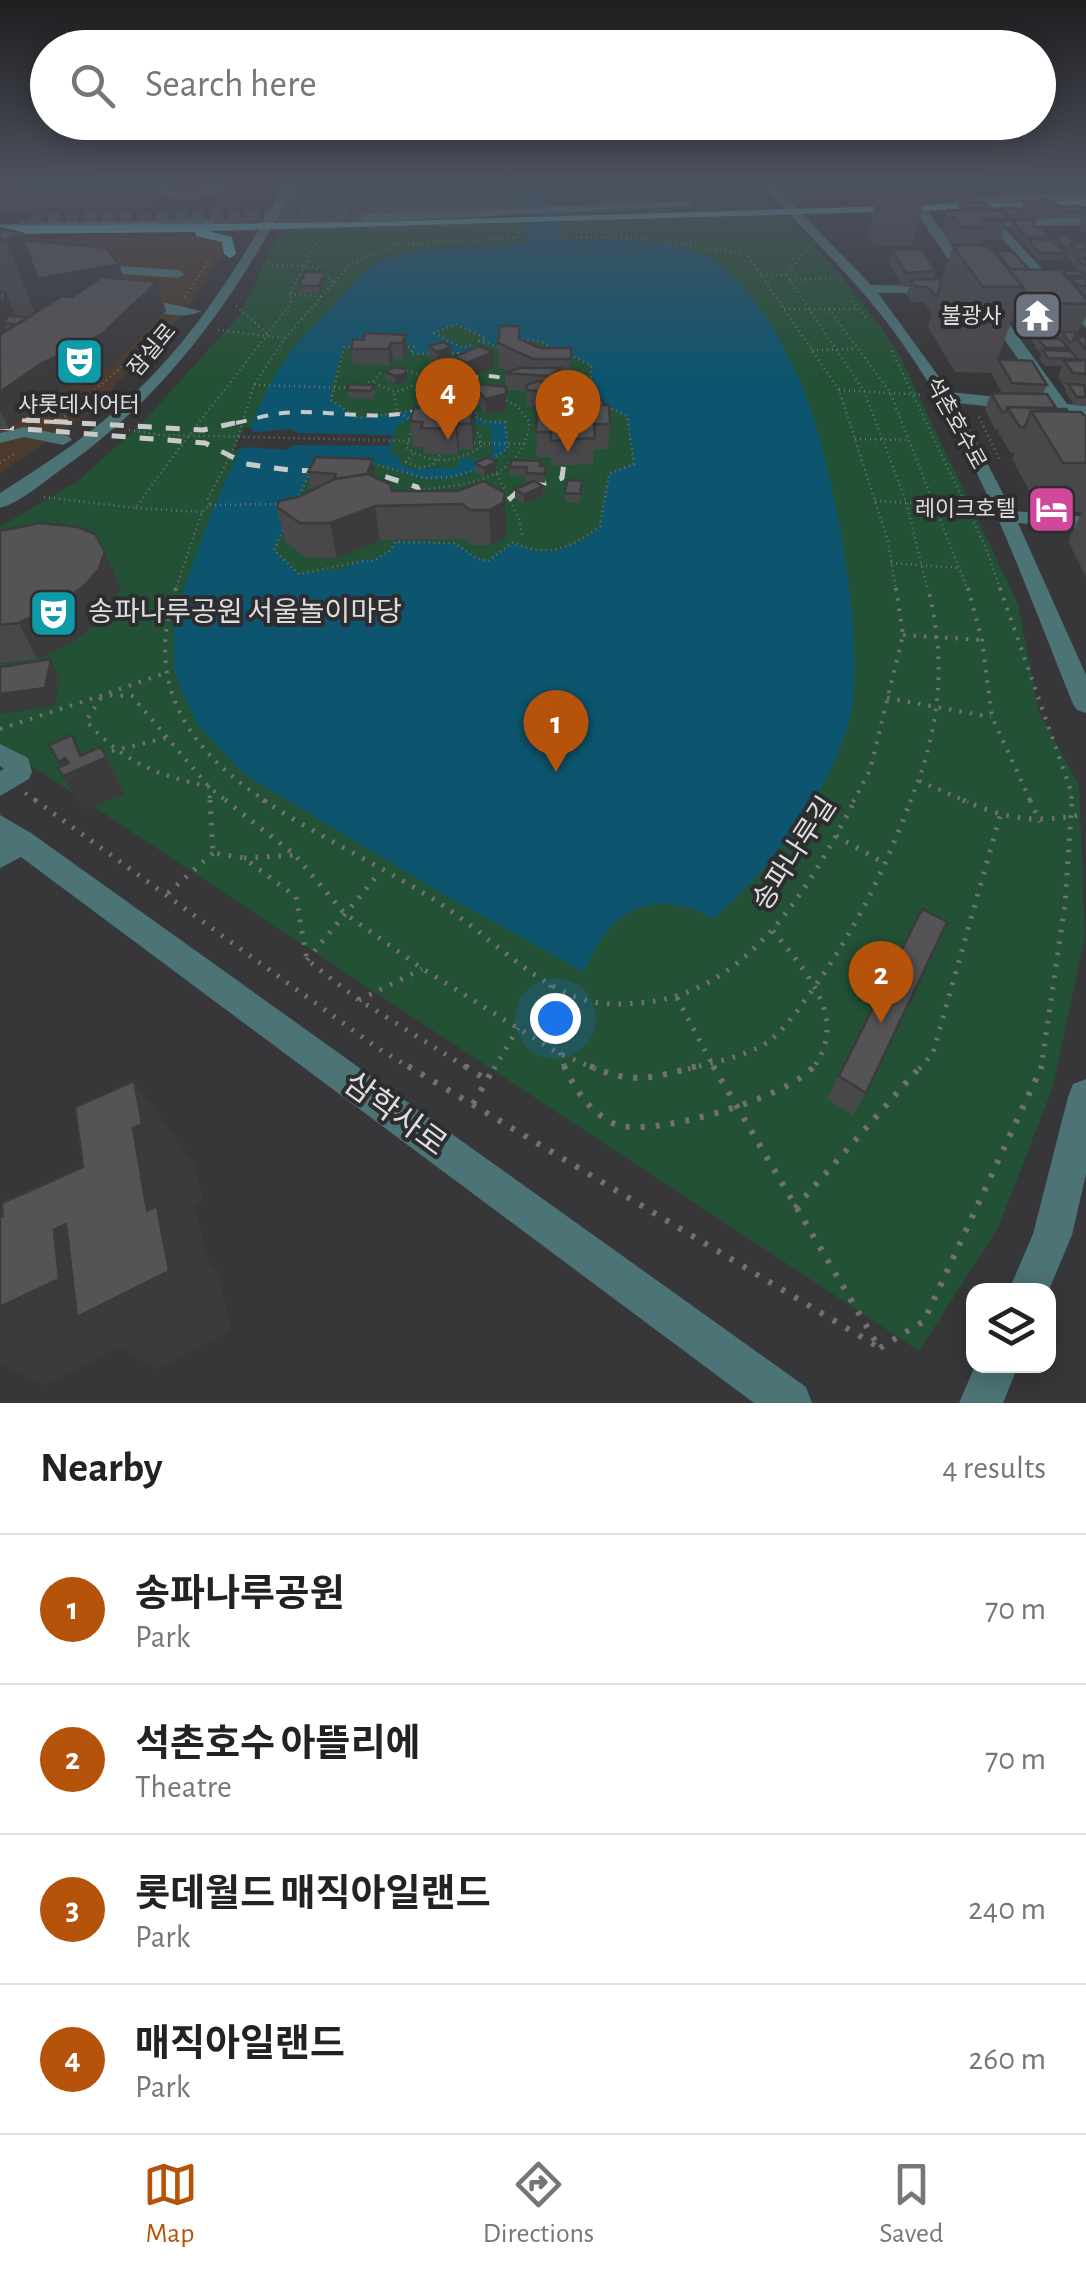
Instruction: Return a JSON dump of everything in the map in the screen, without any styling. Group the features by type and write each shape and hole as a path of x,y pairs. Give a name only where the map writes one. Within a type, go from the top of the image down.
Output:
{"main road":[{"path":"229,247 232,260"}],"street":[{"name":"잠실로","path":"5,492 84,444 142,397 217,289 237,247"},
{"name":"잠실로","path":"232,260 245,247"},
{"name":"석촌호수로","path":"821,247 858,299 944,397 1006,516 1086,704"},
{"path":"952,247 976,288 1043,372 1086,444"},
{"path":"1022,247 1063,287 1086,324"},
{"path":"74,266 178,274"},
{"path":"123,271 128,292 148,306"},
{"path":"1036,288 1063,287"},
{"path":"858,299 996,288"},
{"path":"116,304 148,306 196,320"},
{"name":"잠실로","path":"5,492 64,434 100,412 196,320"},
{"path":"944,397 1086,411"},
{"path":"0,438 46,430 64,434"},
{"path":"1006,516 1086,523"},
{"name":"삼학사로","path":"7,841 790,1403"},
{"path":"1031,1283 1052,1235 1086,1097"},
{"path":"981,1403 994,1373"}],"path":[{"path":"136,508 190,429 270,336 292,303 290,294 315,247"},
{"name":"송파나루길","path":"202,512 165,622 165,674 182,722 226,776 445,908 551,985 574,997 610,1005 658,1002 698,990 736,966 772,930 836,836 870,770 903,635 891,562 839,390 747,254 712,247"},
{"path":"788,278 808,247"},
{"path":"808,247 816,258"},
{"path":"210,506 208,499 235,446 254,385 285,338 337,284 308,266 232,260"},
{"path":"824,268 840,287"},
{"path":"762,275 833,278"},
{"path":"103,694 132,696 209,787 295,855 344,912 423,969 588,1069 620,1079 650,1079 713,1064 769,1041 848,941 886,864 918,780 937,709 940,637 906,501 864,391 788,278"},
{"path":"217,289 270,336"},
{"path":"290,294 323,297"},
{"path":"784,309 829,309 858,299"},
{"path":"858,299 876,316"},
{"path":"858,299 876,316"},
{"path":"829,309 890,392 962,568 982,640 992,717 1040,822"},
{"path":"196,320 285,338"},
{"path":"385,494 433,482 480,468 500,456 509,443 504,422 487,422 475,416 476,410 467,404 358,418 331,400 344,347 414,348 411,354 458,352 456,356 483,350 471,344 463,348 434,333 456,324 486,339 479,342 492,348 502,348 511,338 539,342 591,366 592,387 586,397 627,416 634,464 610,474 600,526 564,551 525,550 514,542 488,560 477,558 454,543 395,542 391,550 373,561 362,559 346,568 299,574 274,550 311,470 329,470 340,464 378,464 433,482 483,480 497,474 522,456 528,444 530,422 517,406 498,397"},
{"path":"880,1348 924,1321 1042,1068 1065,904 1072,794 985,546 889,346"},
{"path":"812,350 857,349"},
{"path":"382,364 385,371"},
{"path":"254,385 352,388 385,371 416,372 422,378 420,383"},
{"path":"372,380 378,389 393,392 420,383 472,390"},
{"path":"46,430 95,390"},
{"path":"443,431 450,405 472,390"},
{"path":"839,390 944,397"},
{"path":"393,392 400,415"},
{"path":"400,415 419,426"},
{"path":"405,440 419,426 456,420 480,434 483,443"},
{"path":"445,421 460,425 459,432"},
{"path":"117,429 162,435 414,441"},
{"path":"46,430 64,434"},
{"path":"854,439 908,440"},
{"path":"405,440 413,454 437,462 467,455 483,443"},
{"path":"474,442 528,444"},
{"path":"413,454 406,462 419,468 432,466 439,454 433,482"},
{"path":"497,474 503,494 521,520 522,536"},
{"path":"5,492 202,512 210,506 310,503"},
{"path":"875,502 906,501 1006,516"},
{"path":"891,562 962,568"},
{"path":"171,582 179,582"},
{"path":"903,635 982,640"},
{"path":"0,730 165,674"},
{"path":"103,694 86,721 112,751 143,772 209,787"},
{"path":"888,698 992,717"},
{"path":"112,751 170,737"},
{"path":"2,773 376,1047 880,1348"},
{"path":"918,780 1000,816 1040,822 1086,814"},
{"path":"209,787 213,853"},
{"path":"795,1208 934,1052 1000,816"},
{"path":"836,836 886,864"},
{"path":"168,893 213,853"},
{"path":"213,853 244,858 295,855"},
{"path":"244,858 296,897 307,960 359,1000 487,1080"},
{"path":"307,960 380,872"},
{"path":"551,985 548,1023 558,1053 590,1104 612,1123 633,1128 735,1107 798,1083 820,1066 830,1040 815,984 772,930"},
{"path":"359,1000 423,969"},
{"path":"676,996 735,1107 880,1348"},
{"path":"473,1104 518,1028"}],"shaded area":[{"path":"0,247 226,247 186,311 88,414 0,473"}],"green space":[{"path":"272,247 816,247 900,356 1018,604 1039,712 1079,785 1085,936 1053,1087 998,1228 919,1351 0,745 0,527 78,481 144,421 239,316"}],"water":[{"path":"683,247 707,256 746,290 785,349 812,412 835,502 851,605 853,696 847,729 823,784 774,856 713,919 670,904 634,910 605,933 584,972 438,891 244,774 197,724 174,672 174,618 211,513 270,383 296,344 370,267 390,257 429,249","holes":["456,324 485,338 479,341 502,348 511,338 539,341 590,365 591,387 586,397 627,416 634,463 609,474 600,526 580,541 548,552 513,542 488,561 455,543 395,542 391,550 373,561 362,559 346,568 299,574 274,550 311,470 366,464 439,479 476,470 508,448 505,422 487,422 475,416 476,411 467,404 358,418 331,400 344,347 413,347 411,354 457,353 456,356 483,351 471,345 463,348 435,333","426,413 487,425 493,454 484,460 462,458 456,468 414,469 401,465 400,458 390,452 396,426"]}],"pier":[{"path":"250,427 254,432 292,429 298,433 392,435 388,446 294,445 286,450 246,447 233,451 244,428"}],"building":[{"path":"26,247 106,248 119,264 38,279"},
{"path":"954,247 990,247 1023,287 983,287"},
{"path":"1035,247 1059,247 1065,253 1040,253"},
{"path":"892,250 922,250 936,271 906,273"},
{"path":"997,251 1012,251 1028,269 1010,269"},
{"path":"1008,269 1061,270 1086,304 1033,303"},
{"path":"1061,271 1080,271 1086,276 1066,276"},
{"path":"305,272 325,272 318,286 299,286"},
{"path":"102,277 157,282 102,334 42,363 0,392 0,330 1,334 62,296 72,297"},
{"path":"1086,278 1086,286 1071,279"},
{"path":"939,279 937,297 927,287 916,287 910,280"},
{"path":"7,316 29,317 18,324 4,324"},
{"path":"500,326 519,326 519,339 540,348 571,348 571,359 533,359 498,343"},
{"path":"1032,329 1052,330 1057,336 1037,336"},
{"path":"1062,332 1075,332 1079,337 1069,342"},
{"path":"366,333 406,335 402,343 391,343 388,349 351,349 353,339 363,340"},
{"path":"1075,336 1086,337 1086,350"},
{"path":"1038,339 1060,339 1068,348 1046,348"},
{"path":"443,342 451,347 437,352 429,346"},
{"path":"479,346 493,352 467,363 454,357"},
{"path":"1042,350 1071,351 1077,359 1048,358"},
{"path":"998,359 1032,361 1047,385 1012,383"},
{"path":"1086,360 1086,374 1073,373 1064,361"},
{"path":"434,361 451,361 445,373 430,372"},
{"path":"395,367 406,369 405,374 385,372"},
{"path":"519,368 561,368 549,376 505,373"},
{"path":"437,381 434,392 416,392 418,386"},
{"path":"538,381 553,385 550,392 527,390 526,385"},
{"path":"473,383 506,387 506,394 485,399 478,390 467,386"},
{"path":"350,384 374,385 371,391 347,390"},
{"path":"1068,384 1084,385 1086,397 1077,397"},
{"path":"557,386 582,386 583,400 603,400 603,405 609,405 610,424 594,424 595,438 551,441 551,432 536,432 539,394 557,394"},
{"path":"991,393 1047,394 1056,408 1007,407 1002,412"},
{"path":"446,401 456,401 454,407 474,408 471,424 457,424 456,429 421,428 423,422 410,421 414,408 427,408 428,402 444,406"},
{"path":"1007,407 1068,411 1031,411 1025,427 1020,427"},
{"path":"1031,411 1081,412 1086,417 1086,463 1063,463"},
{"path":"316,457 373,459 367,474 334,479 336,474 308,472"},
{"path":"488,457 496,462 484,468 475,463"},
{"path":"511,460 541,461 545,474 526,473 527,467 510,467"},
{"path":"368,474 390,484 392,491 458,491 483,481 505,493 503,503 489,510 470,510 462,504 375,506 330,523 300,523 277,507 279,501 298,497 335,479"},
{"path":"567,480 582,481 580,494 565,493"},
{"path":"534,481 543,486 524,495 515,489"},
{"path":"39,523 78,527 95,534 105,552 99,569 84,586 57,605 19,623 0,625 0,531"},
{"path":"51,659 45,688 0,694 0,667"},
{"path":"72,735 80,756 100,747 107,757 63,776 58,768 69,763 65,758 59,762 49,745"},
{"path":"922,909 947,922 866,1093 839,1076"},
{"path":"134,1081 142,1124 133,1128 147,1211 157,1206 169,1271 77,1317 66,1224 54,1230 59,1279 0,1307 2,1203 83,1167 75,1107"}],"railway":[{"path":"236,423 282,413 406,413 442,400 473,378 486,376 531,387"},
{"path":"0,419 72,423"},
{"path":"26,420 203,430 248,420"},
{"path":"0,427 205,443 246,464 374,473 417,487 430,515"},
{"path":"488,519 517,492 562,478 567,439"}],"place":[{"name":"불광사","path":"1037,316"},
{"name":"샤롯데시어터","path":"79,361"},
{"name":"매직아일랜드","path":"448,440"},
{"name":"롯데월드 매직아일랜드","path":"568,452"},
{"name":"레이크호텔","path":"1051,509"},
{"name":"송파나루공원 서울놀이마당","path":"53,613"},
{"name":"송파나루공원","path":"556,772"},
{"name":"석촌호수 아뜰리에","path":"881,1023"}]}
